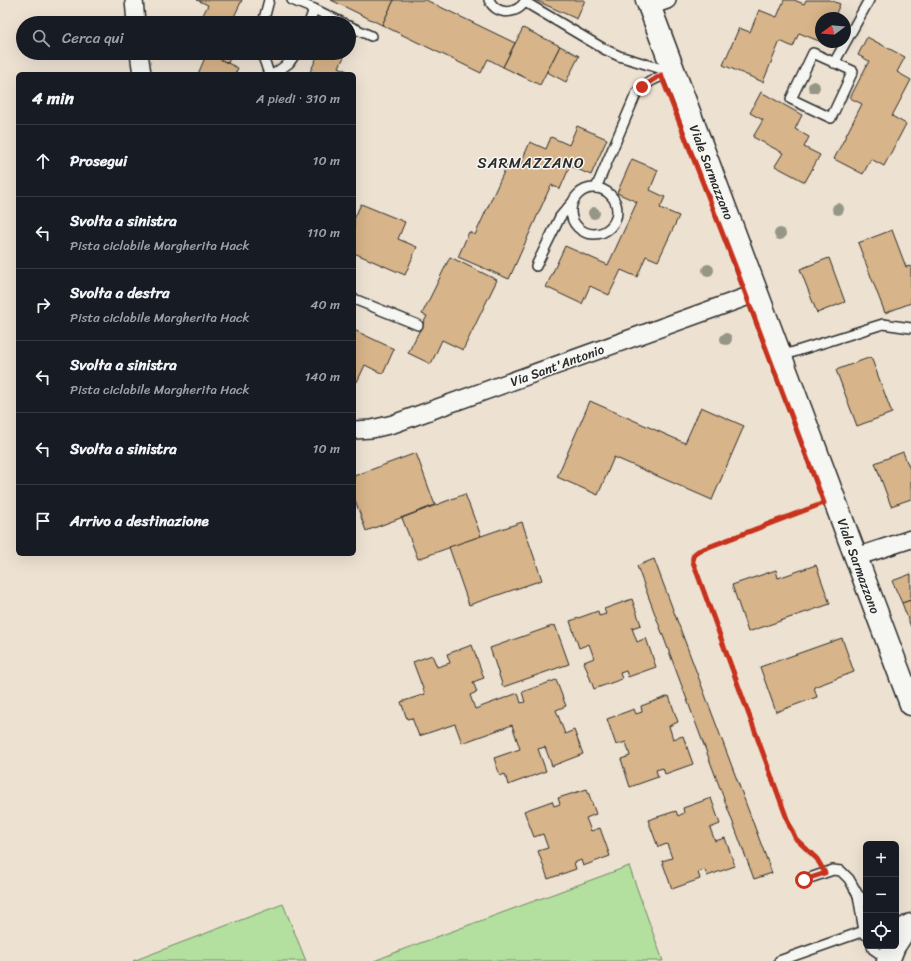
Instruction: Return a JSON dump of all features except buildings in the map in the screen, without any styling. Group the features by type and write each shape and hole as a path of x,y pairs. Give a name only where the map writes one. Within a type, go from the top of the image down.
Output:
{"street":[{"path":"134,0 135,16"},
{"name":"Viale Sarmazzano","path":"655,2 675,73 911,704"},
{"path":"140,60 142,72"},
{"name":"Via Sant'Antonio","path":"356,430 372,429 394,424 757,293"},
{"path":"856,557 911,539"}],"lane":[{"path":"265,16 269,0"},
{"path":"292,0 327,16"},
{"path":"489,0 494,7 500,11 508,12 514,11 525,1 609,51 638,62 675,73"},
{"path":"834,63 869,0"},
{"path":"312,16 314,10"},
{"path":"356,29 371,36"},
{"path":"813,53 834,63 853,71 831,118 791,99 813,53"},
{"path":"264,60 268,72"},
{"path":"277,72 291,60"},
{"path":"596,188 636,94 642,87 661,75 675,73"},
{"path":"536,266 560,217 576,196 582,191 589,188 596,188 604,190 610,194 614,200 616,208 614,222 609,228 595,234 581,230 572,218 572,203"},
{"path":"356,300 418,325"},
{"path":"781,356 883,324 911,328"},
{"path":"804,880 833,870 841,871 849,879 858,895 863,922"},
{"path":"858,895 863,899"},
{"path":"779,961 863,934"}],"path":[{"path":"818,505 698,551 692,558 790,827 796,839 817,859 825,873"}],"green space":[{"path":"629,866 663,961 374,961 404,949"},
{"path":"283,904 306,961 133,961"}],"district":[{"name":"SARMAZZANO","path":"531,163"}],"route":[{"path":"642,87 661,75 734,263 824,503 698,551 692,558 790,827 796,839 817,859 825,873 804,880"}]}
